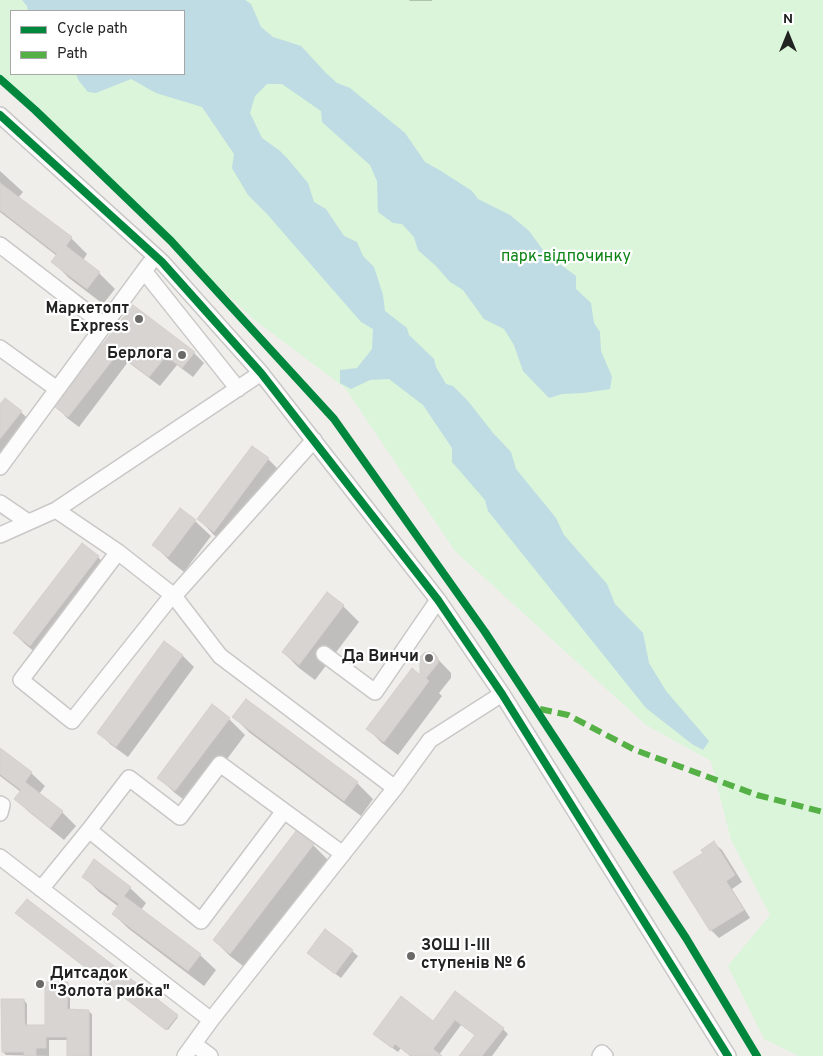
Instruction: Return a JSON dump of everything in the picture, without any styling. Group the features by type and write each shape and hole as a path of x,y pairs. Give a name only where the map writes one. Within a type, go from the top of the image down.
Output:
{"street":[{"path":"0,115 162,262 261,373 438,600 502,694 728,1056"},
{"path":"0,245 104,325"},
{"path":"0,466 154,255"},
{"path":"144,271 238,389"},
{"path":"0,348 57,389"},
{"path":"0,536 56,510 261,373"},
{"path":"118,552 21,680 72,721 170,598 174,596 314,440"},
{"path":"0,503 28,522"},
{"path":"56,510 118,552 174,596 220,656 395,788"},
{"path":"324,654 375,692 438,600"},
{"path":"210,1056 189,1050 395,788 430,740 502,694"},
{"path":"41,889 129,778 180,817 220,764 343,854"},
{"path":"0,804 2,805 0,813"},
{"path":"89,830 201,921 284,811"},
{"path":"0,857 211,1020"},
{"path":"600,1056 602,1053 605,1056"}],"green space":[{"name":"парк-відпочинку","path":"0,0 823,0 823,1056 799,1056 764,1039 728,966 770,915 731,840 711,761 646,725 455,551 345,388 252,318 0,81"}],"water":[{"path":"22,0 245,0 251,4 261,27 273,37 301,46 337,83 350,88 405,133 425,162 472,191 478,199 510,215 529,231 546,254 576,276 576,289 591,303 594,323 600,332 601,351 612,377 610,389 562,394 549,398 523,371 514,345 504,329 484,319 463,290 450,282 418,250 414,237 402,224 393,223 378,212 377,181 370,165 322,122 321,111 282,84 267,84 255,96 250,113 262,138 280,151 308,183 314,202 326,209 344,236 357,242 363,256 374,267 383,295 385,311 407,328 409,335 434,359 436,367 446,384 453,386 468,401 493,433 511,452 516,469 556,518 564,535 607,584 615,604 643,633 649,663 666,691 709,741 703,750 692,744 646,708 488,511 485,500 452,462 452,448 423,405 389,379 370,380 351,389 340,383 340,370 357,368 372,349 373,329 361,322 267,214 248,195 232,168 234,154 202,107 156,93 131,79 96,93 88,92 79,81 76,75 185,75 185,10 28,10"}],"building":[{"path":"0,183 72,237 66,246 100,272 87,289 51,262 57,254 0,210"},
{"path":"133,305 195,352 182,368 166,356 149,377 118,353 68,417 55,407"},
{"path":"5,398 22,411 0,439 0,404"},
{"path":"252,446 269,458 214,532 197,519"},
{"path":"180,508 196,520 168,557 152,545"},
{"path":"82,543 99,556 30,646 13,633"},
{"path":"327,592 344,605 299,665 282,652"},
{"path":"164,641 183,655 116,747 97,733"},
{"path":"424,653 434,653 438,658 438,663 426,678 429,681 384,742 366,729 412,668 420,675 420,657"},
{"path":"246,699 358,782 344,801 232,717"},
{"path":"212,704 230,718 175,791 157,778"},
{"path":"0,748 32,772 25,782 63,811 50,828 14,799 21,790 0,774"},
{"path":"296,831 314,844 230,954 213,940"},
{"path":"714,841 735,875 726,881 744,910 710,931 673,872 703,853 701,850"},
{"path":"94,859 131,887 124,896 201,954 188,971 112,914 119,904 82,877"},
{"path":"27,899 178,1015 166,1030 15,913"},
{"path":"325,929 353,950 335,974 307,953"},
{"path":"45,982 68,982 67,1009 89,1010 89,1056 67,1056 67,1037 46,1037 46,1048 36,1048 36,1056 24,1056 24,1052 2,1052 1,999 24,999 25,1025 45,1025"},
{"path":"455,991 504,1028 482,1056 459,1056 475,1035 455,1020 433,1049 442,1056 411,1056 395,1044 392,1048 373,1034 401,996 433,1021"}],"marked path":[{"path":"540,709 568,715 635,750 757,795 823,812"}],"cycle path":[{"path":"0,79 35,110 171,241 334,419 485,632 686,938 757,1056"},
{"path":"0,115 162,262 261,373 438,600 502,694 728,1056"}],"place":[{"name":"Маркетопт Express","path":"139,319"},
{"name":"Берлога","path":"182,355"},
{"name":"Да Винчи","path":"429,658"},
{"name":"ЗОШ І-ІІІ ступенів № 6","path":"411,956"},
{"name":"Дитсадок \"Золота рибка\"","path":"40,984"}]}
